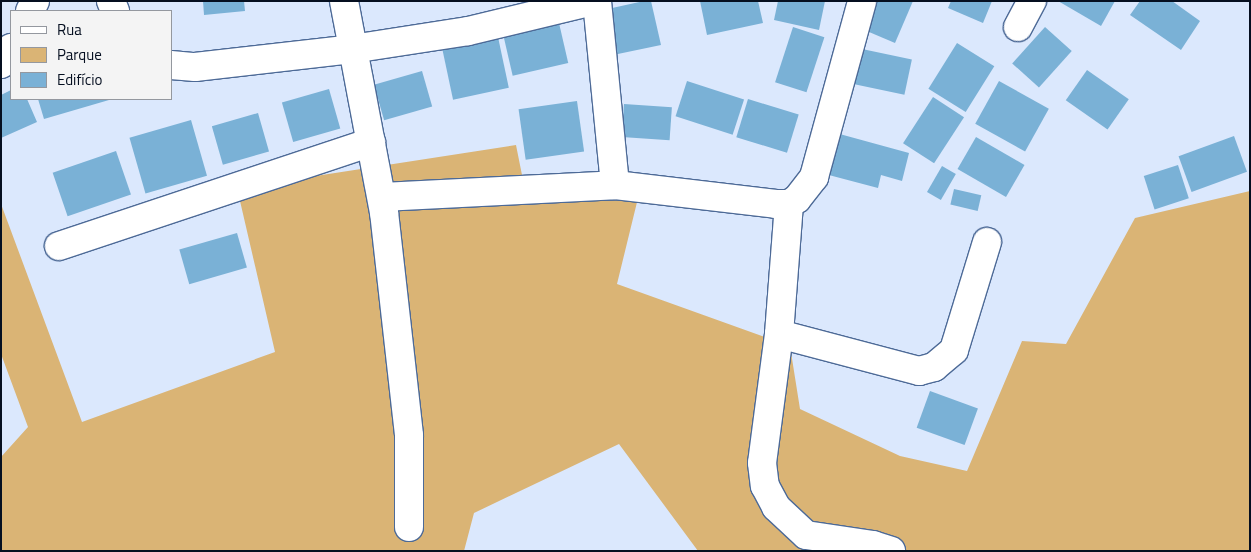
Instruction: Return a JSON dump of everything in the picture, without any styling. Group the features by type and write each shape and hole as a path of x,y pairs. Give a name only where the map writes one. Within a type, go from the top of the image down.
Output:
{"street":[{"path":"344,1 382,197 409,436 409,526"},
{"path":"172,65 195,67 352,49 468,31 595,1 615,185"},
{"path":"382,197 615,185 789,204 807,190 814,177 862,1"},
{"path":"1018,27 1032,1"},
{"path":"1,64 10,50"},
{"path":"58,246 371,142"},
{"path":"789,204 779,334 762,463 765,486 776,507 806,535 873,544 891,551"},
{"path":"779,334 918,371 934,367 954,350 987,242"}],"green space":[{"path":"516,145 526,195 639,194 617,284 790,346 800,409 900,456 967,471 1022,341 1066,344 1135,218 1250,191 1250,551 698,551 619,444 474,513 464,551 1,551 1,457 28,427 1,354 1,204 82,422 275,352 237,188"}],"building":[{"path":"203,1 244,1 245,11 204,15"},
{"path":"651,1 661,45 613,55 603,10"},
{"path":"700,1 758,1 763,23 707,35"},
{"path":"778,1 825,1 819,30 774,20"},
{"path":"874,1 913,1 895,43 862,29"},
{"path":"951,1 992,1 983,23 948,8"},
{"path":"1058,1 1115,1 1101,26"},
{"path":"1140,1 1172,1 1200,21 1181,50 1130,15"},
{"path":"559,23 568,63 513,76 503,36"},
{"path":"793,27 824,37 806,92 775,82"},
{"path":"1045,27 1072,51 1039,88 1012,63"},
{"path":"498,37 509,88 453,100 442,49"},
{"path":"957,43 994,66 966,112 928,89"},
{"path":"862,49 912,60 904,95 855,84"},
{"path":"1087,70 1129,99 1108,130 1066,100"},
{"path":"422,71 432,107 384,120 374,85"},
{"path":"687,81 744,100 733,135 676,116"},
{"path":"999,81 1049,109 1025,151 975,124"},
{"path":"329,89 340,128 293,142 282,103"},
{"path":"10,90 10,100 27,100 37,122 1,138 1,95"},
{"path":"933,97 964,117 934,163 903,143"},
{"path":"748,99 799,114 787,153 736,137"},
{"path":"38,100 109,100 44,119"},
{"path":"577,101 584,152 526,160 519,109"},
{"path":"624,104 672,107 670,140 622,137"},
{"path":"258,113 269,151 223,165 212,126"},
{"path":"191,120 207,176 145,193 129,138"},
{"path":"836,133 909,153 902,181 881,175 878,188 825,174"},
{"path":"1234,136 1247,172 1192,192 1179,156"},
{"path":"976,137 1024,165 1006,197 958,169"},
{"path":"116,151 131,194 68,216 53,173"},
{"path":"1178,165 1189,198 1155,209 1144,176"},
{"path":"942,166 956,174 941,200 927,192"},
{"path":"954,189 981,195 978,211 950,205"},
{"path":"237,233 247,268 189,284 179,250"},
{"path":"930,391 978,408 965,445 917,428"}]}
